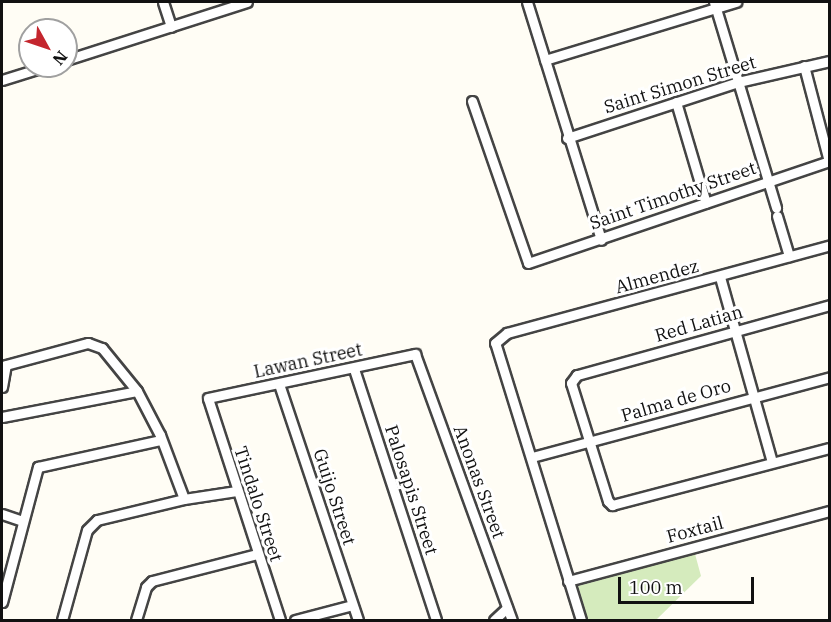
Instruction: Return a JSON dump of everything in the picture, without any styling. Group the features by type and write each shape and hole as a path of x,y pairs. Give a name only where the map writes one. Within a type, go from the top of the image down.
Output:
{"street":[{"path":"162,2 171,27"},
{"path":"78,56 247,2"},
{"path":"527,2 567,138 601,240"},
{"path":"545,60 714,4 736,2"},
{"path":"714,4 789,256"},
{"name":"Saint Simon Street","path":"567,138 738,82 830,61"},
{"path":"804,66 829,161"},
{"path":"2,81 18,76"},
{"name":"Saint Timothy Street","path":"472,101 528,263 601,240 767,180 829,161"},
{"path":"676,102 706,203"},
{"name":"Almendez","path":"532,457 495,343 507,333 720,277 830,245"},
{"path":"720,277 772,462"},
{"name":"Red Latian","path":"589,444 572,394 571,383 578,375 830,305"},
{"path":"2,387 4,366 87,343 96,345 137,391 161,440 184,499"},
{"name":"Lawan Street","path":"208,398 354,369 415,354"},
{"name":"Anonas Street","path":"415,354 512,621"},
{"name":"Palosapis Street","path":"354,369 436,621"},
{"name":"Palma de Oro","path":"532,457 589,444 830,376"},
{"name":"Guijo Street","path":"279,384 358,621"},
{"path":"2,417 137,391"},
{"name":"Tindalo Street","path":"208,398 236,491 280,621"},
{"path":"2,602 38,467 161,440"},
{"path":"589,444 608,501 617,506 830,448"},
{"path":"532,457 581,621"},
{"path":"62,621 90,526 97,520 184,499 236,491"},
{"name":"Foxtail","path":"568,581 830,511"},
{"path":"2,514 22,521"},
{"path":"136,621 146,587 152,581 257,554"},
{"path":"296,621 352,605"},
{"path":"494,621 507,608"}],"green space":[{"path":"695,554 701,576 656,620 588,620 578,586"}]}
